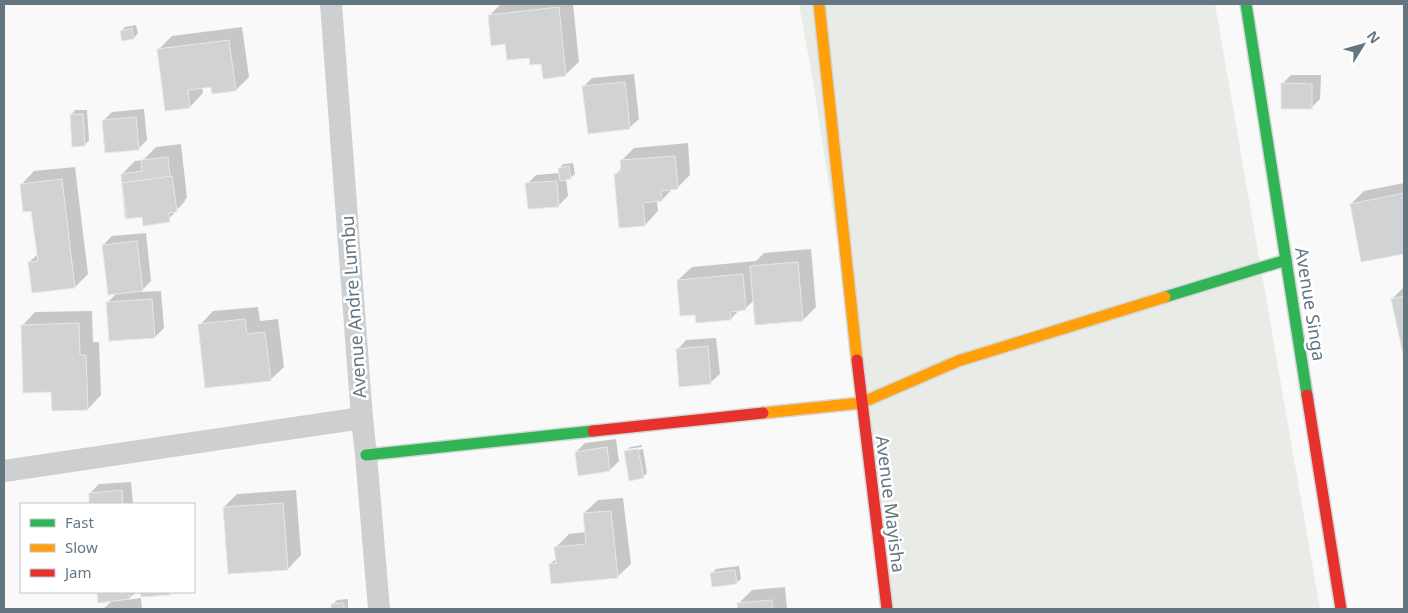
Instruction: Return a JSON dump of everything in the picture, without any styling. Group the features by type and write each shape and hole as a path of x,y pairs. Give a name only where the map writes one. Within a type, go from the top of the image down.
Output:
{"street":[{"name":"Avenue Andre Lumbu","path":"331,4 362,418 379,609"},
{"name":"Avenue Mayisha","path":"819,4 861,403 887,609"},
{"name":"Avenue Singa","path":"1246,4 1341,609"},
{"path":"366,455 861,403 958,362 1286,260"},
{"path":"4,471 362,418"}],"shaded area":[{"path":"799,4 1215,4 1320,609 894,609 814,88"}],"building":[{"path":"559,7 566,76 543,79 541,64 530,65 529,58 507,60 505,44 491,46 488,15"},
{"path":"132,28 134,39 122,41 120,31"},
{"path":"229,40 236,91 212,94 211,87 188,90 190,108 165,111 157,49"},
{"path":"625,82 630,129 588,134 582,86"},
{"path":"1281,83 1312,84 1312,109 1281,109"},
{"path":"70,114 83,114 85,146 72,147"},
{"path":"136,117 139,150 105,153 102,120"},
{"path":"675,156 678,189 661,191 662,201 643,203 645,226 619,228 614,174 621,173 620,160"},
{"path":"168,157 174,212 167,213 168,221 148,224 147,216 125,218 121,174 142,171 141,160"},
{"path":"569,166 571,179 560,181 558,168"},
{"path":"172,176 177,212 169,213 170,222 143,226 142,217 127,219 122,183"},
{"path":"62,179 75,288 32,293 28,262 38,261 31,211 23,212 20,184"},
{"path":"557,181 559,207 528,209 525,183"},
{"path":"1404,193 1404,254 1361,262 1350,204"},
{"path":"137,241 143,291 108,295 102,245"},
{"path":"798,262 803,321 755,325 750,266"},
{"path":"743,274 746,310 730,312 731,320 696,323 695,315 680,316 677,280"},
{"path":"1404,296 1404,359 1391,299"},
{"path":"152,299 155,338 109,341 106,302"},
{"path":"245,319 247,334 265,332 271,381 205,388 198,324"},
{"path":"79,323 80,355 86,355 88,410 52,411 51,392 23,393 21,325"},
{"path":"708,346 711,384 679,387 676,349"},
{"path":"607,447 610,471 578,476 575,452"},
{"path":"638,449 644,478 629,481 624,451"},
{"path":"122,490 123,503 89,503 89,493"},
{"path":"283,503 288,570 228,574 223,507"},
{"path":"611,511 618,578 551,584 549,564 556,563 554,547 586,544 583,513"},
{"path":"735,570 737,584 712,587 710,573"},
{"path":"97,593 129,593 130,599 98,603"},
{"path":"140,593 169,593 170,595 141,597"},
{"path":"772,600 773,609 738,609 737,603"},
{"path":"344,603 344,609 331,609 331,604"}],"traffic: fast":[{"path":"1246,4 1307,395"},
{"path":"1165,297 1286,260"},
{"path":"366,455 593,431"}],"traffic: slow":[{"path":"819,4 857,360"},
{"path":"763,413 861,403 958,361 1165,297"}],"traffic: jam":[{"path":"857,360 887,609"},
{"path":"1307,395 1341,609"},
{"path":"593,431 763,413"}]}
